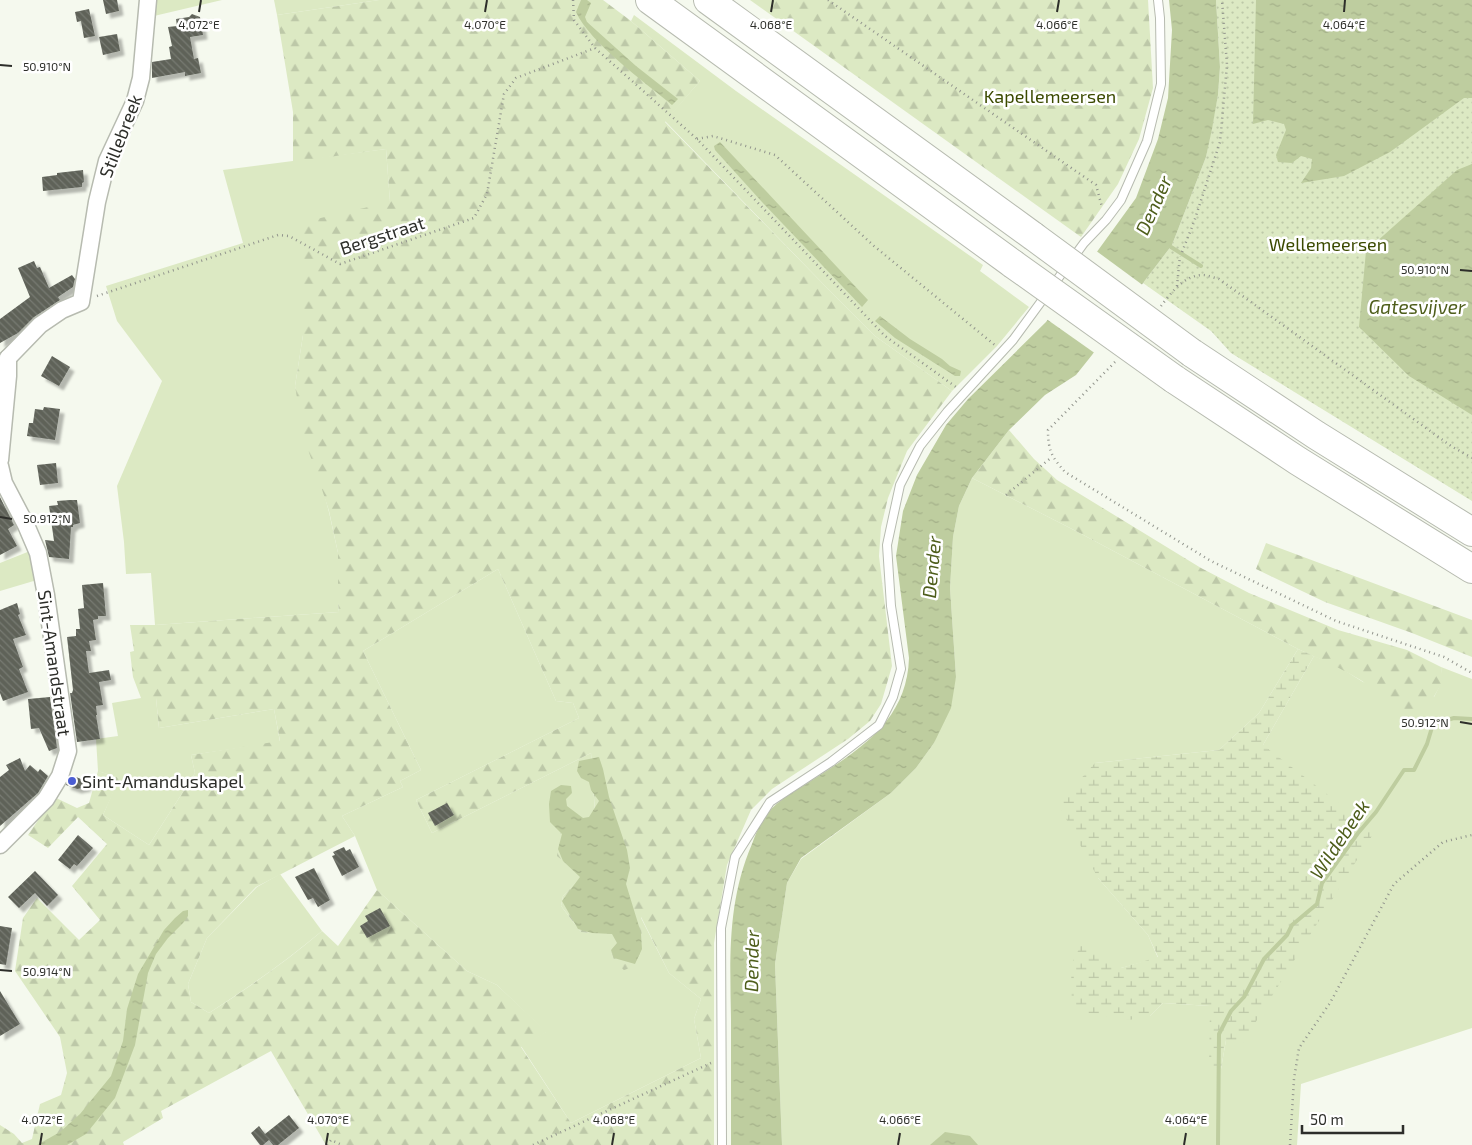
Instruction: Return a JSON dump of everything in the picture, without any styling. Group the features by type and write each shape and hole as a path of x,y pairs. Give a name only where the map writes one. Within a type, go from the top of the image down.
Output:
{"highway":[{"path":"650,0 1174,379 1298,461 1472,569"},
{"path":"708,0 1192,353 1316,435 1472,532"}],"street":[{"name":"Stillebreek","path":"81,302 97,202 107,161 135,102 142,78 148,0"},
{"path":"0,460 8,376 4,357 40,325 62,310 81,302"},
{"name":"Sint-Amandstraat","path":"0,466 4,483 38,553 46,595 68,751 60,776 46,799 0,845"}],"lane":[{"path":"722,1145 722,928 735,857 770,802 831,762 879,725 893,697 901,669 891,606 887,544 900,485 920,446 964,392 1013,340 1084,243 1106,220 1121,200 1147,141 1162,84 1158,0"}],"path":[{"path":"573,0 574,20 595,48 696,138 885,336 964,392"},
{"path":"828,0 1096,185 1106,220"},
{"path":"1182,252 1194,222 1220,142 1227,65 1222,0"},
{"name":"Bergstraat","path":"81,302 278,235 289,236 340,264 474,218 487,194 504,94 516,78 595,48"},
{"path":"696,138 713,136 775,155 874,246 1002,351"},
{"path":"1177,286 1180,256"},
{"path":"1167,298 1177,286 1187,279 1202,275 1219,279 1451,446 1472,458"},
{"path":"1112,366 1048,430 1048,444 1052,457 1065,472 1211,561 1336,621 1444,657 1472,673"},
{"path":"1006,495 1052,457"},
{"path":"1290,1145 1294,1079 1299,1048 1330,1003 1394,884 1443,842 1472,834"},
{"path":"532,1145 721,1058"},
{"path":"327,1145 331,1140 342,1145"}],"green space":[{"path":"155,0 222,0 154,16"},
{"path":"274,0 379,0 277,15"},
{"path":"379,0 603,0 631,21 700,81 665,122 875,336 952,391 907,451 888,498 881,527 879,556 892,666 881,704 870,721 848,739 772,789 751,810 727,865 714,943 714,1145 326,1145 271,1051 161,1111 163,1118 123,1142 124,1145 0,1145 0,1125 14,1134 22,1143 32,1139 40,1104 61,1095 67,1073 60,1037 15,971 23,918 37,898 79,940 100,920 72,886 107,844 78,817 48,848 28,835 54,797 77,808 89,803 98,771 120,778 103,815 149,845 195,773 191,755 280,741 274,709 159,728 156,698 141,698 133,677 130,652 134,651 130,625 155,625 339,612 338,553 329,511 304,439 295,386 303,335 303,283 299,223 390,202 386,149 293,162 293,112 277,15","holes":["498,569 556,701 573,703 579,718 416,800 432,833 591,753 595,812 561,829 557,856 581,876 563,896 561,906 581,932 612,935 617,941 611,950 615,963 624,970 633,967 642,949 641,917 669,973 701,999 694,1019 701,1058 571,1123 521,1047 547,1032 497,985 467,971 377,890 338,946 322,931 267,974 209,1013 191,1002 188,984 207,938 256,887 355,836 342,816 403,787 400,781 421,770 363,651"]},
{"name":"Kapellemeersen","path":"750,0 1148,0 1153,88 1139,139 1118,184 1081,237"},
{"name":"Wellemeersen","path":"1216,0 1472,0 1472,501 1231,353 1211,331 1143,283 1172,245 1206,157 1218,95 1220,67"},
{"path":"634,15 736,91 983,265 980,271 1029,307 997,346 952,391 875,336 665,121 700,81 631,21"},
{"path":"386,149 390,202 303,283 303,335 295,386 329,512 338,553 339,612 155,625 151,573 126,574 117,486 162,381 117,321 106,286 243,243 223,170"},
{"path":"1009,430 1034,459 1057,480 1201,568 1249,593 1338,630 1407,650 1441,667 1443,681 1429,705 1417,719 1402,711 1362,681 1346,672 1298,649 972,478"},
{"path":"972,478 1298,649 1259,713 1219,750 1095,763 1098,878 1148,935 1158,958 1121,968 1150,1016 1163,1003 1210,1006 1221,1069 1263,745 1314,656 1336,665 1363,682 1434,697 1442,681 1441,667 1472,679 1472,1028 1301,1084 1297,1145 782,1145 775,964 787,883 801,859 891,793 916,768 934,743 956,677 950,588 953,537 959,506"},
{"path":"1266,543 1472,620 1472,657 1325,602 1256,569"},
{"path":"30,551 37,580 0,591 0,563"},
{"path":"498,569 556,701 573,703 579,718 416,800 432,833 591,753 595,813 582,876 563,896 561,906 581,932 612,934 618,942 611,950 642,949 640,916 669,973 701,999 694,1019 701,1058 571,1123 521,1046 546,1032 497,985 467,971 377,890 355,836 342,816 403,787 400,781 421,770 363,651"},
{"path":"1298,649 1314,656 1263,745 1375,831 1242,1044 1226,1040 1221,1069 1209,1068 1210,1006 1163,1003 1150,1016 1129,1020 1072,1010 1071,965 1082,943 1121,968 1158,957 1148,935 1098,878 1058,804 1095,763 1219,750 1259,713"},
{"path":"141,698 156,698 159,728 274,709 280,742 191,755 195,773 149,845 103,815 119,778 98,771 96,739 118,736 112,703"},
{"path":"280,874 322,931 267,974 209,1013 191,1002 188,984 207,938 257,887"}],"water":[{"path":"581,0 587,0 591,3 585,17 587,22 636,66 678,99 672,105 605,49 593,36 576,12"},
{"name":"Dender","path":"1169,0 1216,0 1220,67 1218,95 1206,157 1172,245 1092,355 1076,375 1045,395 1009,430 972,478 959,506 953,537 950,588 956,677 951,708 934,743 916,768 891,793 801,858 787,883 775,964 782,1145 731,1145 730,974 732,930 738,887 754,838 767,814 777,804 860,747 889,718 899,701 906,681 909,658 896,556 903,511 917,475 946,425 968,399 1046,322 1136,198 1158,139 1168,98 1172,30"},
{"path":"1256,0 1472,0 1472,98 1464,98 1390,152 1344,176 1301,183 1311,168 1312,159 1301,156 1292,163 1278,162 1276,155 1286,130 1284,124 1268,120 1253,124"},
{"path":"720,142 868,300 862,307 715,150 714,146"},
{"name":"Gatesvijver","path":"1472,164 1472,415 1409,376 1359,327 1366,251 1457,170"},
{"path":"880,316 910,339 950,366 961,371 960,376 955,376 895,338 875,321"},
{"path":"599,757 609,797 627,850 630,868 626,884 641,933 642,949 635,964 614,958 611,950 617,943 612,934 592,933 578,929 562,901 580,877 563,861 558,849 562,834 550,822 549,804 551,791 561,785 571,786 572,793 566,799 567,806 583,818 589,817 599,801 591,790 589,782 581,778 577,771 579,761"},
{"path":"188,910 188,916 183,923 156,954 148,973 135,1045 115,1098 86,1134 67,1145 37,1145 60,1132 80,1114 111,1076 123,1041 127,1009 138,974 164,930 183,911"},
{"path":"945,1132 970,1136 978,1145 930,1145"}],"pier":[{"path":"1095,250 1144,286 1096,354 1045,318"}],"building":[{"path":"103,0 117,0 119,11 106,14"},
{"path":"89,9 95,36 84,38 81,21 77,22 75,12"},
{"path":"192,14 200,17 203,35 190,37 194,59 198,58 201,73 185,76 185,72 152,78 152,62 171,59 169,47 172,46 168,27 177,26 176,19 189,17"},
{"path":"117,34 120,51 103,55 99,37"},
{"path":"83,170 84,182 82,187 43,191 42,177"},
{"path":"34,261 37,268 40,267 49,288 72,275 75,279 73,287 58,297 60,300 34,317 18,333 0,343 0,319 30,297 18,268"},
{"path":"52,356 70,367 59,386 41,376"},
{"path":"44,407 60,409 55,440 27,436 29,423 33,423 35,409 43,410"},
{"path":"56,463 58,483 40,485 37,465"},
{"path":"0,497 14,525 8,529 17,546 0,555"},
{"path":"77,500 80,523 71,527 69,559 49,557 45,540 54,541 49,506 58,505 57,501"},
{"path":"103,583 106,616 98,616 98,619 93,620 96,640 89,641 91,651 86,651 89,673 109,670 111,680 99,682 103,705 96,706 100,739 77,742 70,693 73,690 67,637 76,636 76,629 80,629 78,609 84,608 82,585"},
{"path":"17,603 20,614 18,615 26,635 13,639 23,667 19,669 28,692 3,701 0,693 0,610"},
{"path":"50,697 57,748 49,751 39,728 31,729 28,699"},
{"path":"20,758 25,771 30,765 38,772 40,769 48,776 38,793 0,826 0,777 9,770 6,765"},
{"name":"Sint-Amanduskapel","path":"71,775 81,779 87,787 77,789 66,785"},
{"path":"447,803 454,815 435,826 428,813"},
{"path":"78,835 93,848 77,866 74,864 70,869 58,860"},
{"path":"344,847 346,851 350,849 359,867 342,876 332,856 335,855 333,852"},
{"path":"314,868 330,900 318,907 313,898 308,900 295,877"},
{"path":"35,871 58,895 47,906 35,893 19,908 8,897"},
{"path":"380,908 390,926 367,938 360,926 368,921 365,916"},
{"path":"0,926 12,928 6,965 0,964"},
{"path":"0,991 20,1024 0,1036"},
{"path":"289,1115 299,1128 278,1145 273,1145 269,1140 260,1145 251,1133 259,1126 265,1134"}],"waterway":[{"path":"1171,247 1201,266"},
{"name":"Wildebeek","path":"1218,1145 1219,1034 1231,1011 1244,997 1264,959 1287,935 1292,925 1317,904 1322,883 1358,833 1376,812 1404,770 1414,770 1427,744 1433,724 1454,718 1472,719"}],"place":[{"name":"Sint-Amanduskapel","path":"72,781"}]}
